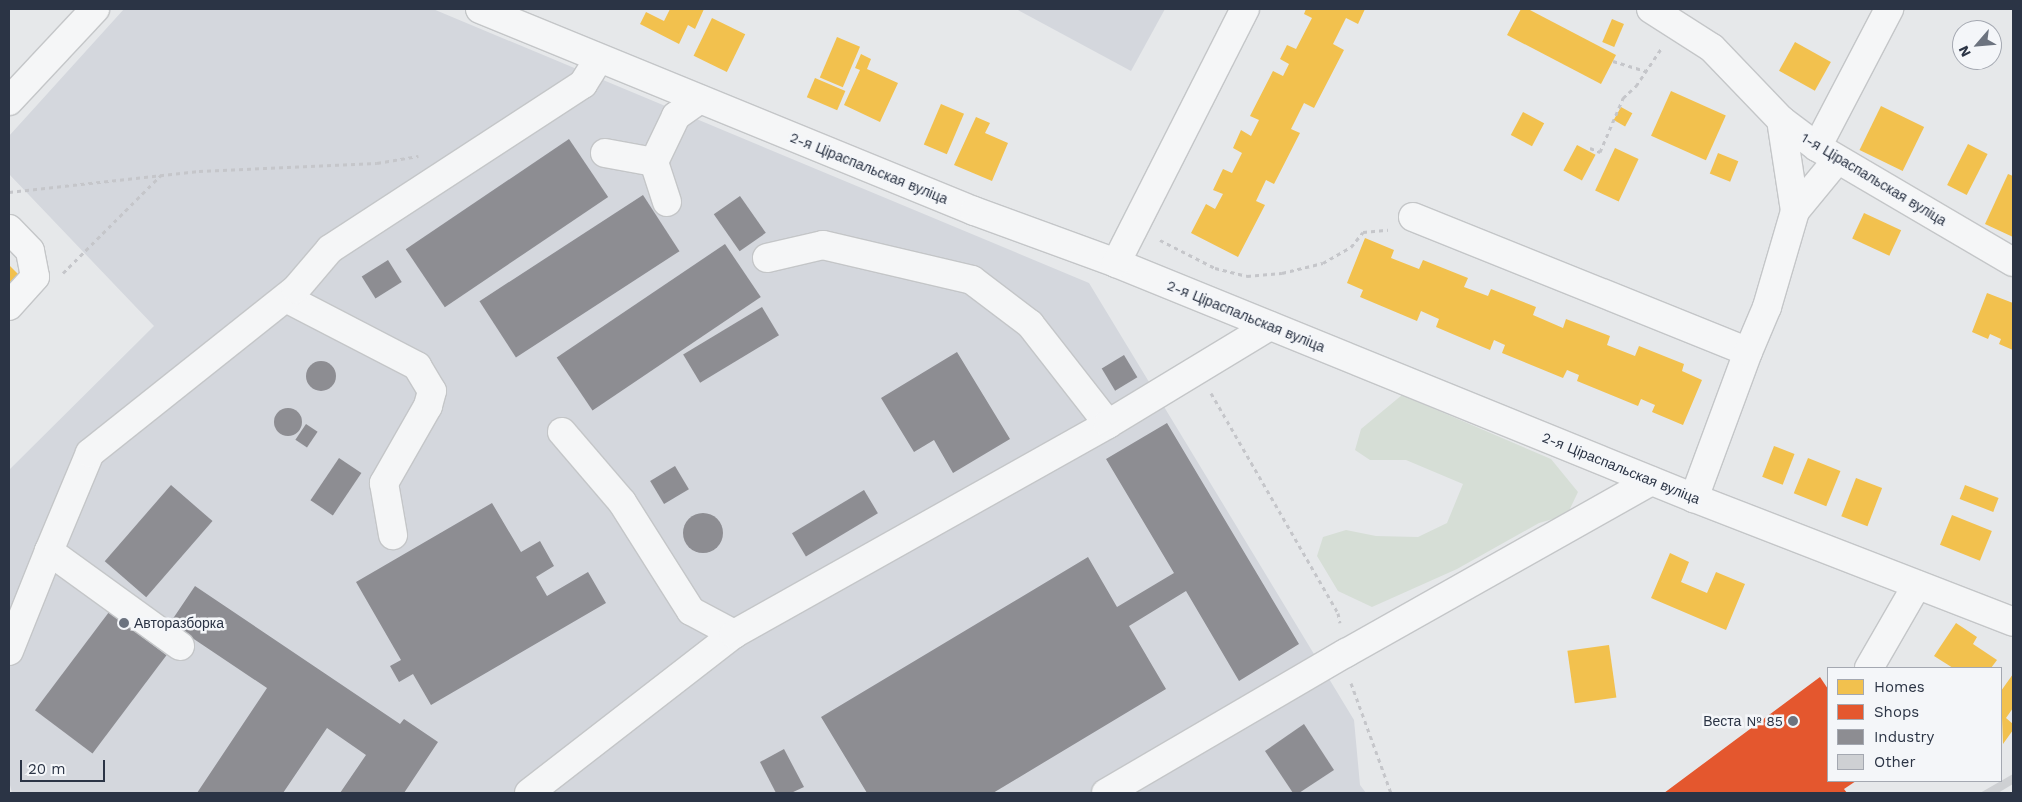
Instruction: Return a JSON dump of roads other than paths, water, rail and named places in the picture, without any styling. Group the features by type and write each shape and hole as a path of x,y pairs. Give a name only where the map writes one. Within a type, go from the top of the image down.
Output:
{"street":[{"path":"9,101 95,9"},
{"path":"1116,263 1245,9"},
{"name":"1-я Ціраспальская вуліца","path":"1651,9 1678,23 1712,48 1782,120 1827,153 2013,262"},
{"path":"1694,498 1748,352 1767,307 1795,211 1827,153 1889,9"},
{"name":"2-я Ціраспальская вуліца","path":"489,10 598,60 700,99 974,211 1116,263 1651,481 2013,622"},
{"path":"9,652 90,453 286,298 330,249 583,84 598,60"},
{"path":"667,202 654,162 676,116 700,99"},
{"path":"1782,120 1795,211"},
{"path":"605,154 654,162"},
{"path":"1413,217 1748,352"},
{"path":"9,229 30,251 35,276 9,306"},
{"path":"767,258 823,244 972,280 1030,324 1108,424"},
{"path":"286,298 417,366 432,391 428,406 384,483 393,534"},
{"path":"529,793 734,634 1108,424 1270,326"},
{"path":"562,432 622,502 691,612 734,634"},
{"path":"1106,793 1346,653 1651,481"},
{"path":"49,551 180,646"},
{"path":"1870,667 1917,585"}],"place":[{"name":"Авторазборка","path":"124,623"},
{"name":"Веста № 85","path":"1793,721"}]}
